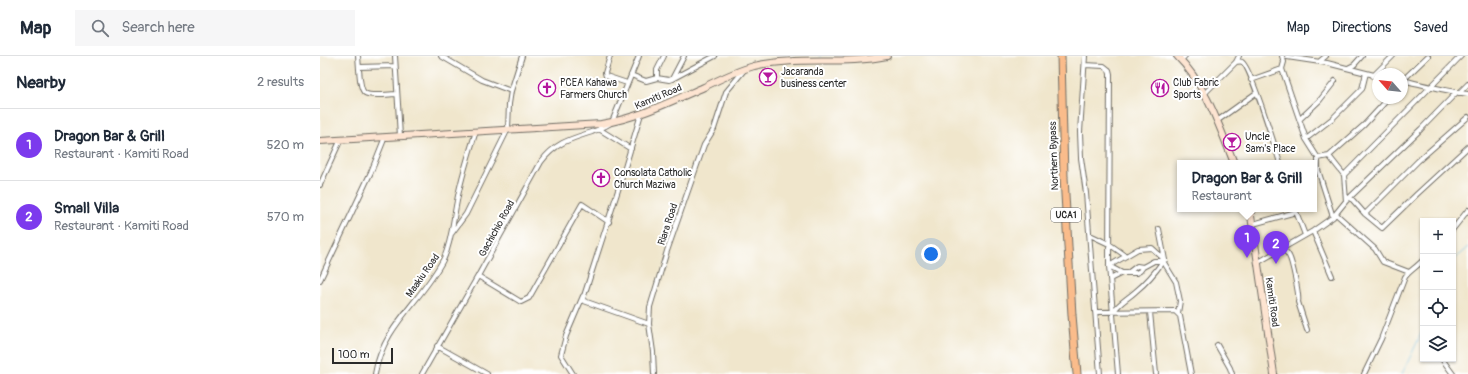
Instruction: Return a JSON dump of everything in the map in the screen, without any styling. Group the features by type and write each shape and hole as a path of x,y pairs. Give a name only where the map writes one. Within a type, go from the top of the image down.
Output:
{"main road":[{"name":"Kamiti Road","path":"320,141 601,124 641,114 745,68 767,63 804,58 850,60 887,56"},
{"name":"Northern Bypass","path":"1061,56 1064,177 1077,374"},
{"path":"1181,57 1204,94 1233,160"},
{"name":"Kamiti Road","path":"1251,212 1274,374"}],"street":[{"path":"358,56 361,88 364,93 369,95 397,94"},
{"path":"395,56 400,136"},
{"path":"441,56 482,80 511,91"},
{"path":"452,234 466,214 508,129 511,91 522,56"},
{"path":"610,56 605,73 606,76 627,83"},
{"path":"612,122 639,56"},
{"path":"657,78 657,70 664,56"},
{"path":"672,79 684,56"},
{"path":"631,75 646,81 657,78 669,80 715,56"},
{"path":"1085,56 1080,132 1082,168 1090,235 1100,374"},
{"path":"1204,94 1236,62 1239,56"},
{"path":"1320,61 1326,56"},
{"path":"1347,68 1354,65 1362,56"},
{"path":"1383,68 1393,56"},
{"path":"1408,74 1428,56"},
{"path":"1344,175 1461,56"},
{"path":"1317,164 1318,158 1306,139 1282,69 1285,57 1320,61 1372,75"},
{"path":"1236,62 1244,63 1279,160"},
{"path":"1085,65 1104,66 1109,70 1110,74 1109,266 1118,374"},
{"path":"359,67 396,66"},
{"name":"Riara Road","path":"654,374 649,324 650,307 700,153 714,129 726,92 745,68"},
{"path":"1251,80 1282,69"},
{"path":"1306,139 1333,118 1362,89 1366,73"},
{"path":"1300,119 1320,100 1335,81"},
{"path":"1408,81 1457,93 1468,94"},
{"path":"1257,262 1283,249 1313,231 1334,215 1350,197 1468,84"},
{"path":"1217,121 1256,93"},
{"path":"1318,158 1329,156 1364,125 1383,104"},
{"path":"573,374 561,355 566,336 583,296 609,222 641,114"},
{"path":"1365,214 1418,161 1468,117"},
{"name":"Gachichio Road","path":"422,374 547,155 552,149 562,142 599,129 612,122"},
{"path":"599,129 631,149"},
{"name":"Maakiu Road","path":"375,374 378,359 398,321 440,266 445,256 452,234 457,200 476,131"},
{"path":"320,280 371,172 385,137"},
{"path":"320,186 341,140"},
{"path":"1350,197 1365,214 1382,228 1468,147"},
{"path":"1329,156 1344,175 1346,201"},
{"path":"1317,173 1334,215 1375,248 1383,262 1409,272"},
{"path":"478,276 521,302 526,301 582,204 609,222"},
{"path":"1456,225 1468,210"},
{"path":"1253,224 1289,212"},
{"path":"1296,212 1305,235"},
{"path":"1113,312 1119,303 1131,296 1148,281 1164,261 1159,230"},
{"path":"1313,231 1332,276"},
{"path":"1090,235 1109,244 1126,256"},
{"path":"1109,266 1138,249 1151,247 1156,250 1176,282 1180,301 1178,313 1180,316 1191,374"},
{"path":"1283,249 1290,257 1297,286 1298,302 1307,330"},
{"path":"1110,279 1122,273 1136,273 1140,271 1143,266 1154,261 1164,261"},
{"path":"1364,374 1382,339 1400,287 1409,272 1414,270 1420,263"},
{"path":"1109,266 1122,273"},
{"path":"583,296 584,301 649,324"},
{"path":"1095,312 1172,311 1178,313"},
{"path":"1150,312 1156,374"},
{"path":"1217,345 1232,374"},
{"path":"437,346 486,374"},
{"path":"1444,362 1453,374"}],"waterway":[{"path":"1456,257 1468,247"},
{"path":"1402,374 1420,336"}],"place":[{"name":"Jacaranda business center","path":"768,77"},
{"name":"PCEA Kahawa Farmers Church","path":"547,88"},
{"name":"Club Fabric Sports","path":"1160,88"},
{"name":"Uncle Sam's Place","path":"1232,142"},
{"name":"Consolata Catholic Church Maziwa","path":"601,178"},
{"name":"Dragon Bar & Grill","path":"1247,258"},
{"name":"Small Villa","path":"1276,264"}]}
